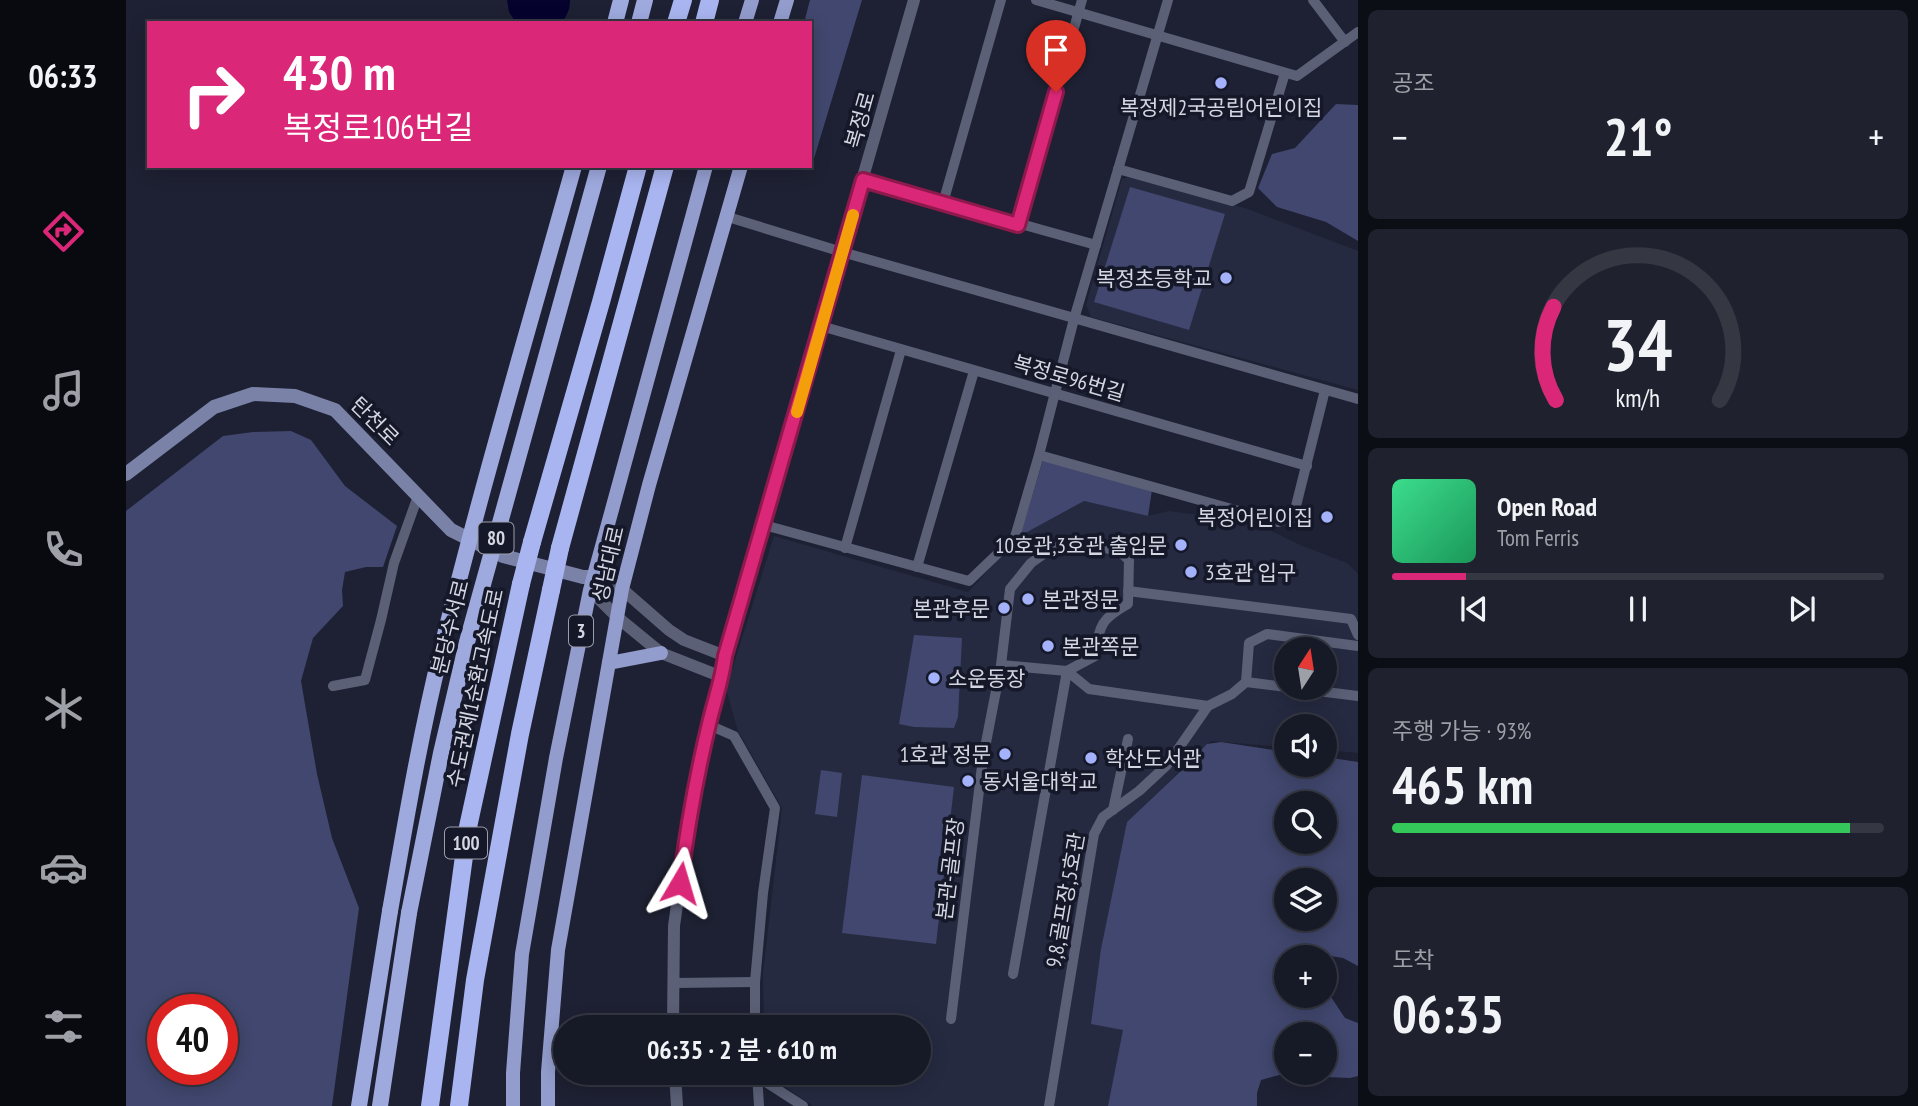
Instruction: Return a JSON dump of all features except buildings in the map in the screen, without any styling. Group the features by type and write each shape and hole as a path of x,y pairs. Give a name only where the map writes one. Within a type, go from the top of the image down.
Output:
{"highway":[{"path":"616,21 621,0"},
{"path":"640,21 645,0"},
{"path":"678,21 683,0"},
{"path":"705,21 710,0"},
{"name":"분당수서로","path":"359,1106 405,825 440,653 573,168"},
{"name":"분당수서로","path":"380,1106 409,913 441,753 467,642 598,168"},
{"name":"수도권제1순환고속도로","path":"430,1106 468,827 521,584 637,168"},
{"name":"100","path":"459,1106 478,967 520,734 560,548 664,168"}],"main road":[{"path":"746,21 752,0"},
{"path":"781,21 787,0"},
{"name":"성남대로","path":"513,1106 513,1073 523,954 589,581 705,168"},
{"name":"성남대로","path":"548,1106 548,1072 558,950 622,589 649,485 740,168"},
{"name":"탄천로","path":"126,474 214,408 253,394 295,396 335,410 451,530 503,556 589,581"},
{"path":"609,663 662,653"}],"street":[{"name":"복정로","path":"674,1015 674,926 685,841 725,656 914,0"},
{"path":"943,203 1001,0"},
{"path":"1036,0 1297,76 1358,32"},
{"path":"1018,225 1082,0"},
{"path":"764,525 969,581 1015,537 1074,319 1168,0"},
{"path":"1313,0 1345,42"},
{"path":"1118,169 1232,201 1249,192 1285,73"},
{"path":"863,180 1096,245"},
{"path":"728,217 1358,399"},
{"name":"복정로96번길","path":"821,326 1307,466"},
{"path":"845,548 901,350"},
{"path":"917,567 974,371"},
{"path":"1039,455 1278,522 1293,518 1325,390"},
{"path":"333,686 365,680 394,563 418,496"},
{"name":"본관-골프장","path":"951,1019 983,758 1001,665 1010,589 1031,563 1058,544 1083,544 1119,551 1129,560 1128,591"},
{"path":"589,581 622,589 684,640 725,656"},
{"path":"589,581 617,617 662,653 722,677"},
{"path":"1001,665 1067,671 1095,656 1099,632 1108,615 1128,604 1128,591 1350,619 1358,635"},
{"path":"1274,686 1246,682 1250,643 1267,634 1358,646"},
{"path":"1067,671 1089,689 1208,706"},
{"path":"1013,974 1067,671"},
{"name":"9,8,골프장,5호관","path":"1049,1106 1094,834 1103,817 1139,791 1167,765 1208,706 1232,694 1246,682"},
{"path":"1337,693 1358,696"},
{"path":"709,725 734,736 775,808 763,893 755,982 755,1015"},
{"path":"1113,810 1128,739"},
{"path":"675,983 755,982"},
{"path":"676,1085 677,1106"},
{"path":"758,1085 759,1106"},
{"path":"772,1085 803,1106"}],"shaded area":[{"path":"507,0 570,0 568,12 563,21 515,21 509,12"},
{"path":"810,0 862,0 812,165 812,21 805,21"},
{"path":"1336,104 1358,105 1358,241 1326,222 1277,207 1258,188 1272,154 1295,148"},
{"name":"복정초등학교","path":"1130,177 1248,209 1358,251 1358,390 1091,317 1086,305 1122,179"},
{"path":"1130,187 1225,214 1189,330 1094,302"},
{"path":"291,431 311,440 345,486 397,526 383,567 366,567 345,572 343,606 313,638 301,681 317,774 332,838 359,908 332,1106 126,1106 126,511 223,436"},
{"path":"1043,460 1152,490 1148,516 1084,501 1020,536"},
{"name":"동서울대학교","path":"1084,501 1148,516 1169,511 1253,522 1300,545 1347,563 1358,574 1358,753 1337,751 1337,714 1274,714 1274,746 1211,741 1126,823 1126,1106 813,1106 782,1085 931,1085 931,1015 764,1015 763,973 782,808 738,731 726,689 774,536 968,592 1020,536"},
{"name":"소운동장","path":"914,635 962,638 958,717 954,728 899,724"},
{"path":"1221,742 1274,750 1274,777 1337,777 1337,759 1358,762 1358,966 1337,957 1337,945 1274,945 1274,1008 1337,1006 1345,1018 1358,1023 1358,1076 1337,1077 1337,1022 1274,1022 1274,1076 1261,1080 1257,1106 1108,1106 1123,1030 1091,1024 1101,949 1127,822 1207,744"},
{"path":"821,770 842,773 837,817 815,814"},
{"path":"862,775 954,787 936,944 842,933"}],"slow traffic":[{"path":"797,412 853,215"}],"place":[{"name":"복정제2국공립어린이집","path":"1221,83"},
{"name":"복정초등학교","path":"1226,278"},
{"name":"복정어린이집","path":"1327,517"},
{"name":"10호관,3호관 출입문","path":"1181,545"},
{"name":"3호관 입구","path":"1191,572"},
{"name":"본관정문","path":"1028,599"},
{"name":"본관후문","path":"1004,608"},
{"name":"본관쪽문","path":"1048,646"},
{"name":"소운동장","path":"934,678"},
{"name":"1호관 정문","path":"1005,754"},
{"name":"학산도서관","path":"1091,758"},
{"name":"동서울대학교","path":"968,781"}],"route":[{"path":"680,883 685,841 725,656 863,180 1018,225 1056,92"}]}
